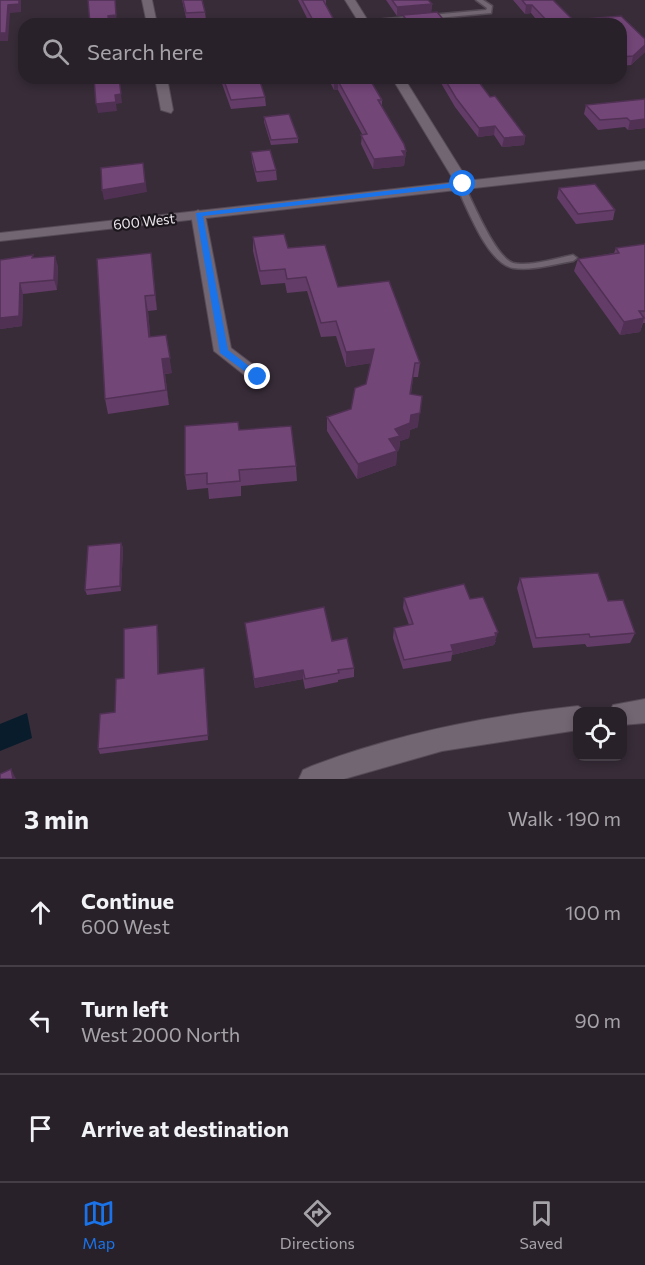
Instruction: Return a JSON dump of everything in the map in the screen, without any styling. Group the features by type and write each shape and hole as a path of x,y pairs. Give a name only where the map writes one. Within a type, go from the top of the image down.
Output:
{"street":[{"path":"147,0 151,18"},
{"path":"350,0 361,18"},
{"path":"162,84 167,110"},
{"path":"402,84 462,185"},
{"name":"600 West","path":"0,237 645,165"},
{"path":"198,214 223,351 258,377"},
{"path":"627,713 645,711"},
{"path":"312,779 352,762 499,726 573,719"}],"lane":[{"path":"427,18 489,12 489,8 479,0"},
{"path":"462,185 497,254 509,265 519,266 573,258"}],"water":[{"path":"27,713 32,738 0,751 0,724"}],"building":[{"path":"0,0 19,0 19,4 8,5 6,33 0,33"},
{"path":"88,0 115,0 116,15 108,16 108,18 90,18"},
{"path":"183,0 202,0 205,12 186,13"},
{"path":"302,0 323,0 333,18 312,18"},
{"path":"392,0 428,0 432,4 397,7"},
{"path":"522,0 553,0 571,18 544,18 532,5 526,5"},
{"path":"437,12 442,18 405,18 403,15"},
{"path":"621,16 623,18 597,18"},
{"path":"627,22 645,39 645,45 633,56 627,56"},
{"path":"94,84 120,84 121,94 115,95 116,102 96,104"},
{"path":"225,84 261,84 265,97 231,100"},
{"path":"340,84 373,84 382,100 378,100 404,144 406,151 402,151 405,156 374,159 361,135 367,134"},
{"path":"448,84 480,84 490,97 495,96 525,136 504,138 495,126 479,128"},
{"path":"645,99 645,119 630,121 627,118 600,120 586,105"},
{"path":"289,114 298,138 271,140 264,117"},
{"path":"270,150 276,170 256,172 251,152"},
{"path":"143,163 145,183 102,190 101,168"},
{"path":"595,184 615,210 578,214 559,188"},
{"path":"284,234 288,248 325,245 338,287 389,281 420,363 415,363 410,394 422,396 420,413 411,415 410,423 395,429 400,436 389,439 397,451 358,464 327,417 351,409 355,388 366,384 374,349 346,352 336,321 321,323 306,277 287,279 285,269 260,271 253,237"},
{"path":"645,244 645,311 639,311 644,318 624,322 578,259 619,253 616,248"},
{"path":"151,253 155,295 145,296 149,337 166,335 170,358 162,359 166,390 105,399 97,259"},
{"path":"33,255 32,258 55,256 54,280 20,283 19,316 0,318 0,260"},
{"path":"238,422 239,430 291,426 296,466 239,470 240,481 207,484 207,473 185,475 185,426"},
{"path":"121,543 120,586 85,590 88,546"},
{"path":"598,573 608,601 623,600 635,633 536,638 520,578"},
{"path":"464,584 470,599 483,597 498,632 495,633 496,636 451,645 453,651 404,660 394,628 413,624 404,598"},
{"path":"324,607 332,641 347,638 354,668 305,679 303,670 254,679 245,623"},
{"path":"157,625 158,674 204,668 208,735 98,749 100,714 115,712 116,679 124,678 124,629"},
{"path":"11,769 13,779 0,779 0,774"}],"route":[{"path":"258,377 223,351 198,214 463,184"}]}
